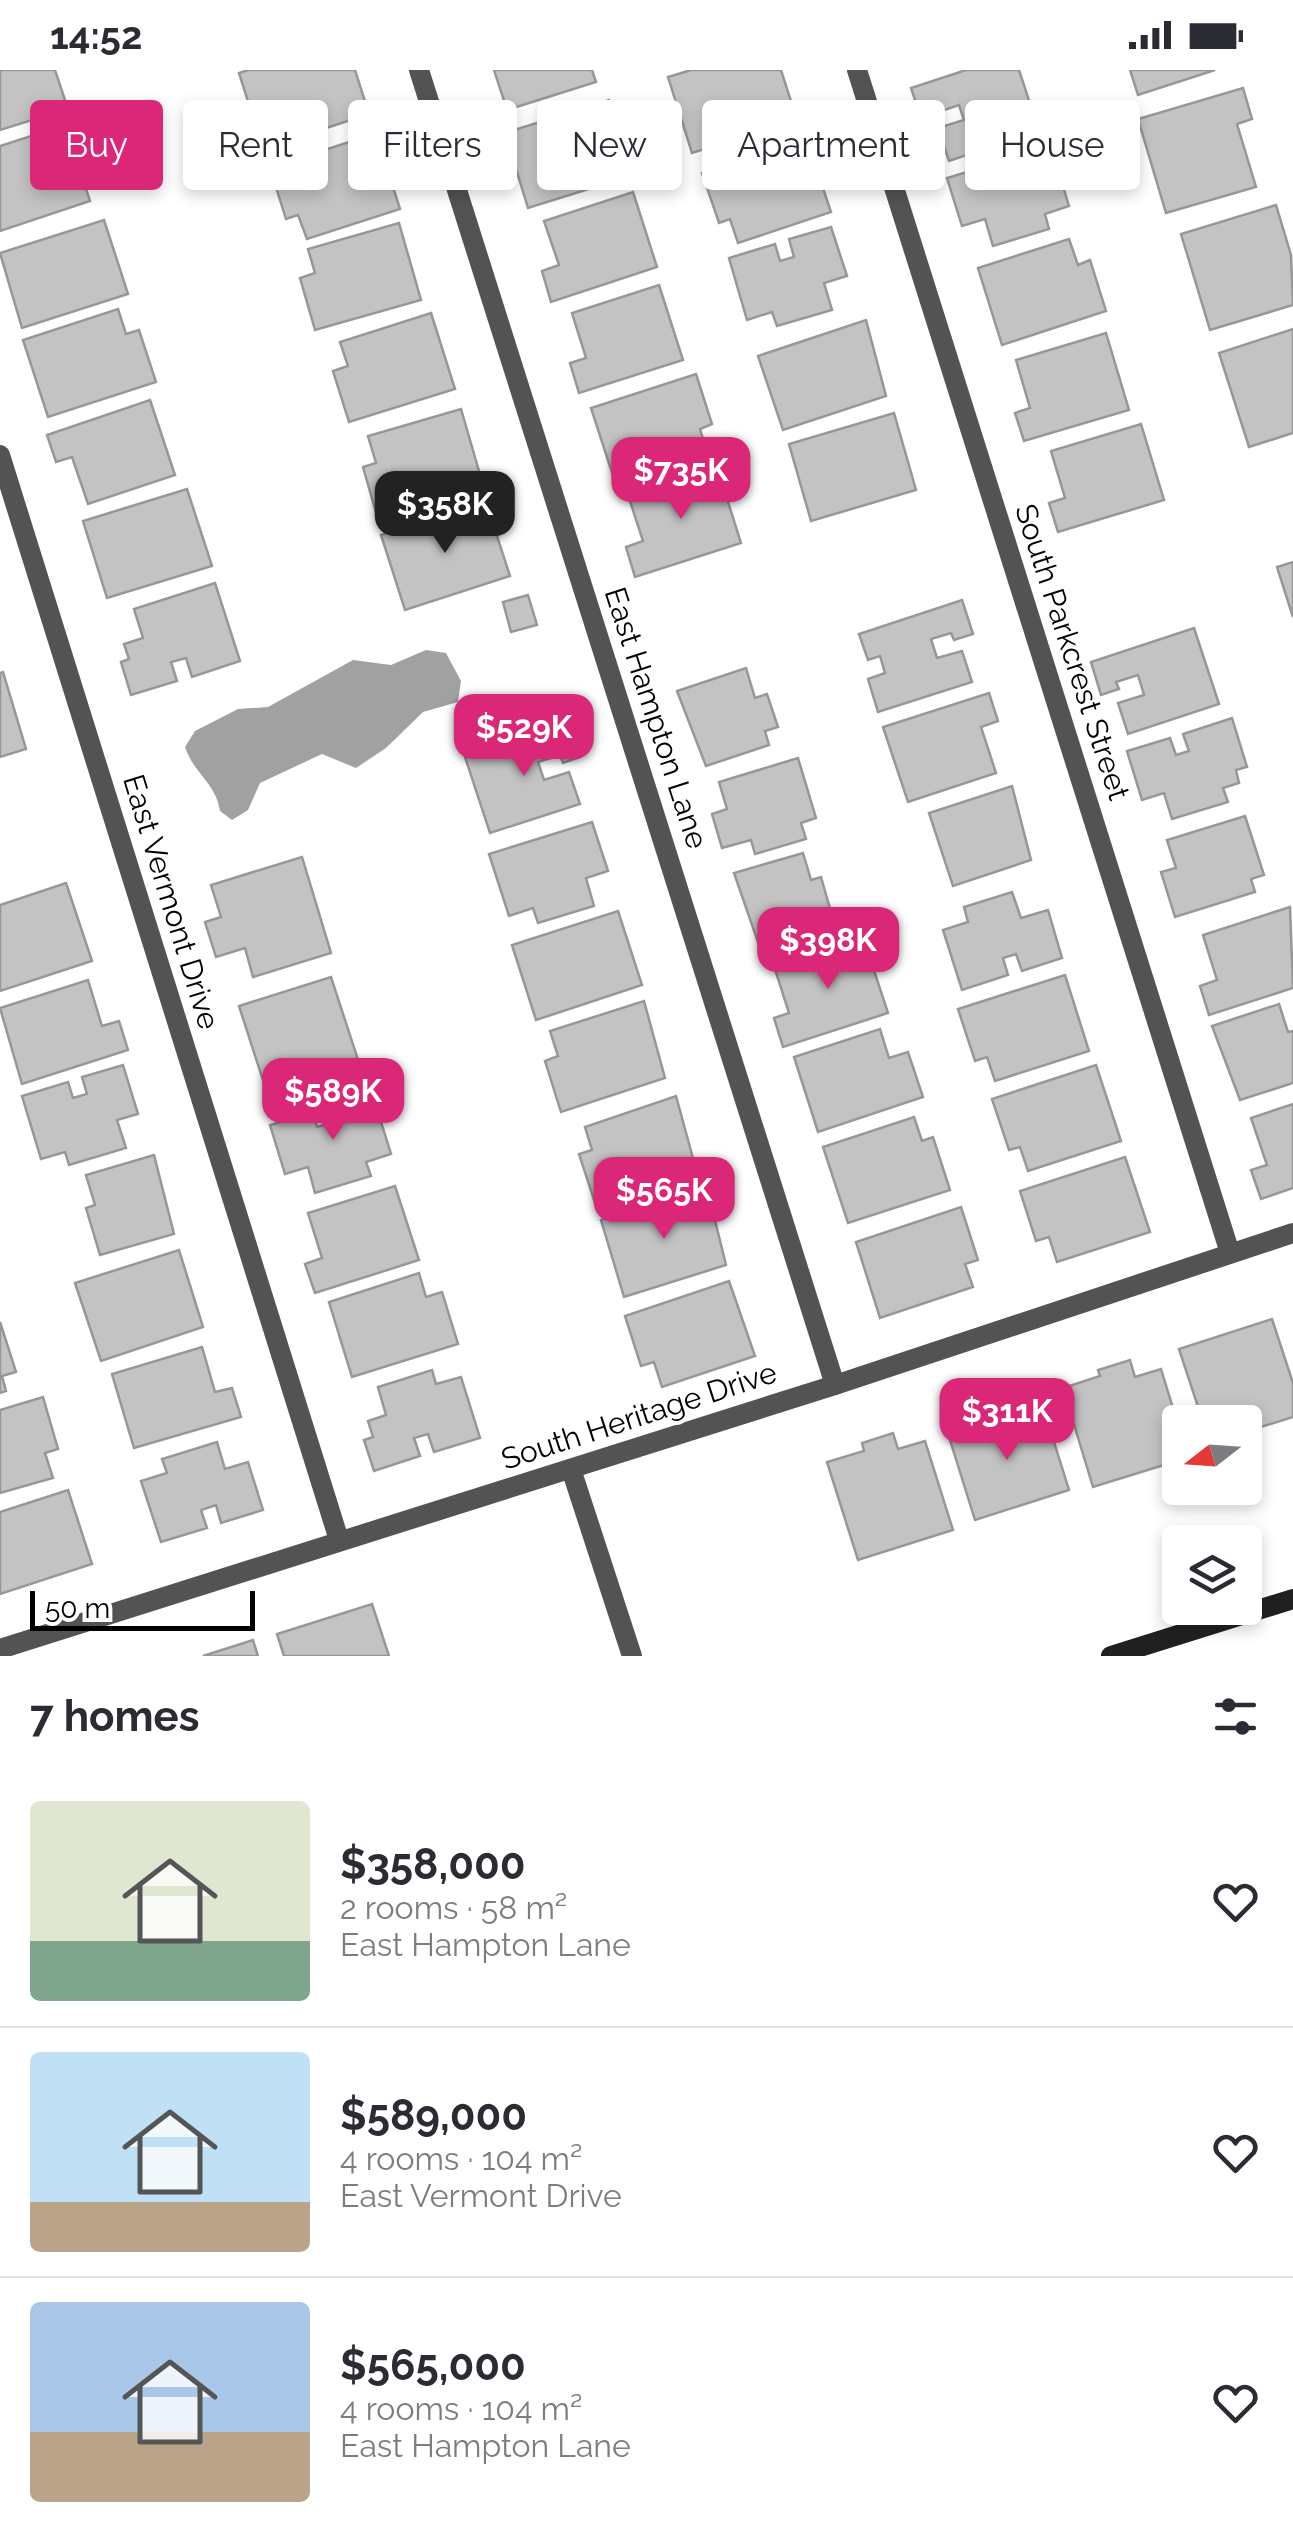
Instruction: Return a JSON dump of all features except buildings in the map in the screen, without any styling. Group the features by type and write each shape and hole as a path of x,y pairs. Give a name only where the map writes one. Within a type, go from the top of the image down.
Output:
{"main road":[{"path":"1110,1656 1293,1599"}],"street":[{"name":"East Hampton Lane","path":"419,70 835,1385"},
{"name":"South Parkcrest Street","path":"856,70 1230,1253"},
{"name":"East Vermont Drive","path":"0,455 338,1540"},
{"name":"South Heritage Drive","path":"0,1649 571,1470 1293,1233"},
{"path":"571,1470 632,1656"}],"shaded area":[{"path":"426,650 446,653 461,681 458,702 423,712 386,748 356,768 322,754 260,783 248,810 232,820 220,811 214,793 185,747 195,731 238,709 268,707 353,660 391,665"}]}
